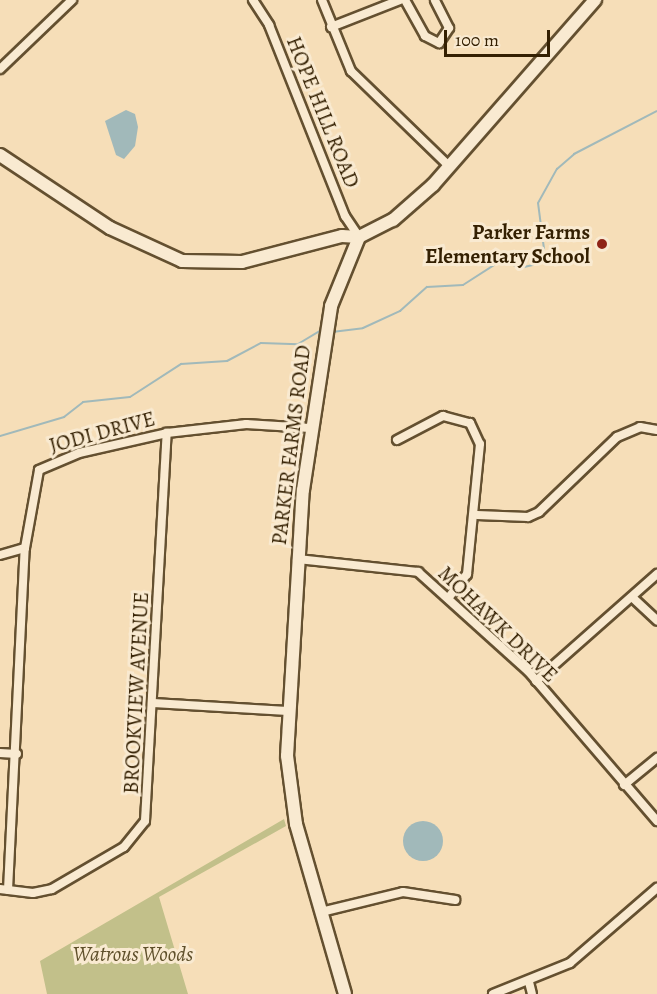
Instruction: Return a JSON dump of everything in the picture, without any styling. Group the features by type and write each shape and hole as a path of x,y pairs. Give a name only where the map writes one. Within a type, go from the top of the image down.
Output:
{"street":[{"path":"0,69 72,0"},
{"name":"HOPE HILL ROAD","path":"253,0 269,25 345,216 359,237"},
{"path":"322,0 331,27 351,71 450,167"},
{"path":"331,27 400,0"},
{"path":"405,0 425,36 439,43 449,28 435,0"},
{"path":"0,155 110,228 182,261 242,262 342,237 359,237 403,212 450,167 595,0"},
{"name":"PARKER FARMS ROAD","path":"345,994 291,801 288,711 297,559 310,428 331,306 359,237"},
{"path":"397,440 443,416 470,423 480,444 477,515 467,574 448,598"},
{"name":"JODI DRIVE","path":"4,889 16,754 26,548 39,470 70,455 167,433 246,424 310,428"},
{"path":"477,515 528,517 539,513 618,438 640,427 657,430"},
{"name":"BROOKVIEW AVENUE","path":"4,889 52,889 136,835 150,796 167,433"},
{"path":"0,555 26,548"},
{"name":"MOHAWK DRIVE","path":"297,559 408,568 448,598 536,681 657,821"},
{"path":"536,681 633,598 657,574"},
{"path":"633,598 657,620"},
{"path":"153,703 288,711"},
{"path":"0,753 16,754"},
{"path":"624,785 657,758"},
{"path":"493,994 529,982 570,963 657,888"},
{"path":"321,912 404,892 455,900"},
{"path":"529,982 532,994"}],"green space":[{"name":"Watrous Woods","path":"284,819 286,826 159,897 188,994 47,994 40,961"}],"water":[{"path":"126,110 135,114 138,127 135,146 124,159 116,155 105,121"},
{"path":"423,821 437,827 443,841 437,855 423,861 409,855 403,841 409,827"}],"waterway":[{"path":"332,332 363,328 400,311 427,287 463,285 502,260 520,268 533,265 544,249 538,203 557,169 574,154 657,111"},
{"path":"0,436 64,417 83,402 130,397 181,364 227,361 261,343 298,344 320,331"}],"place":[{"name":"Parker Farms Elementary School","path":"602,244"}]}
